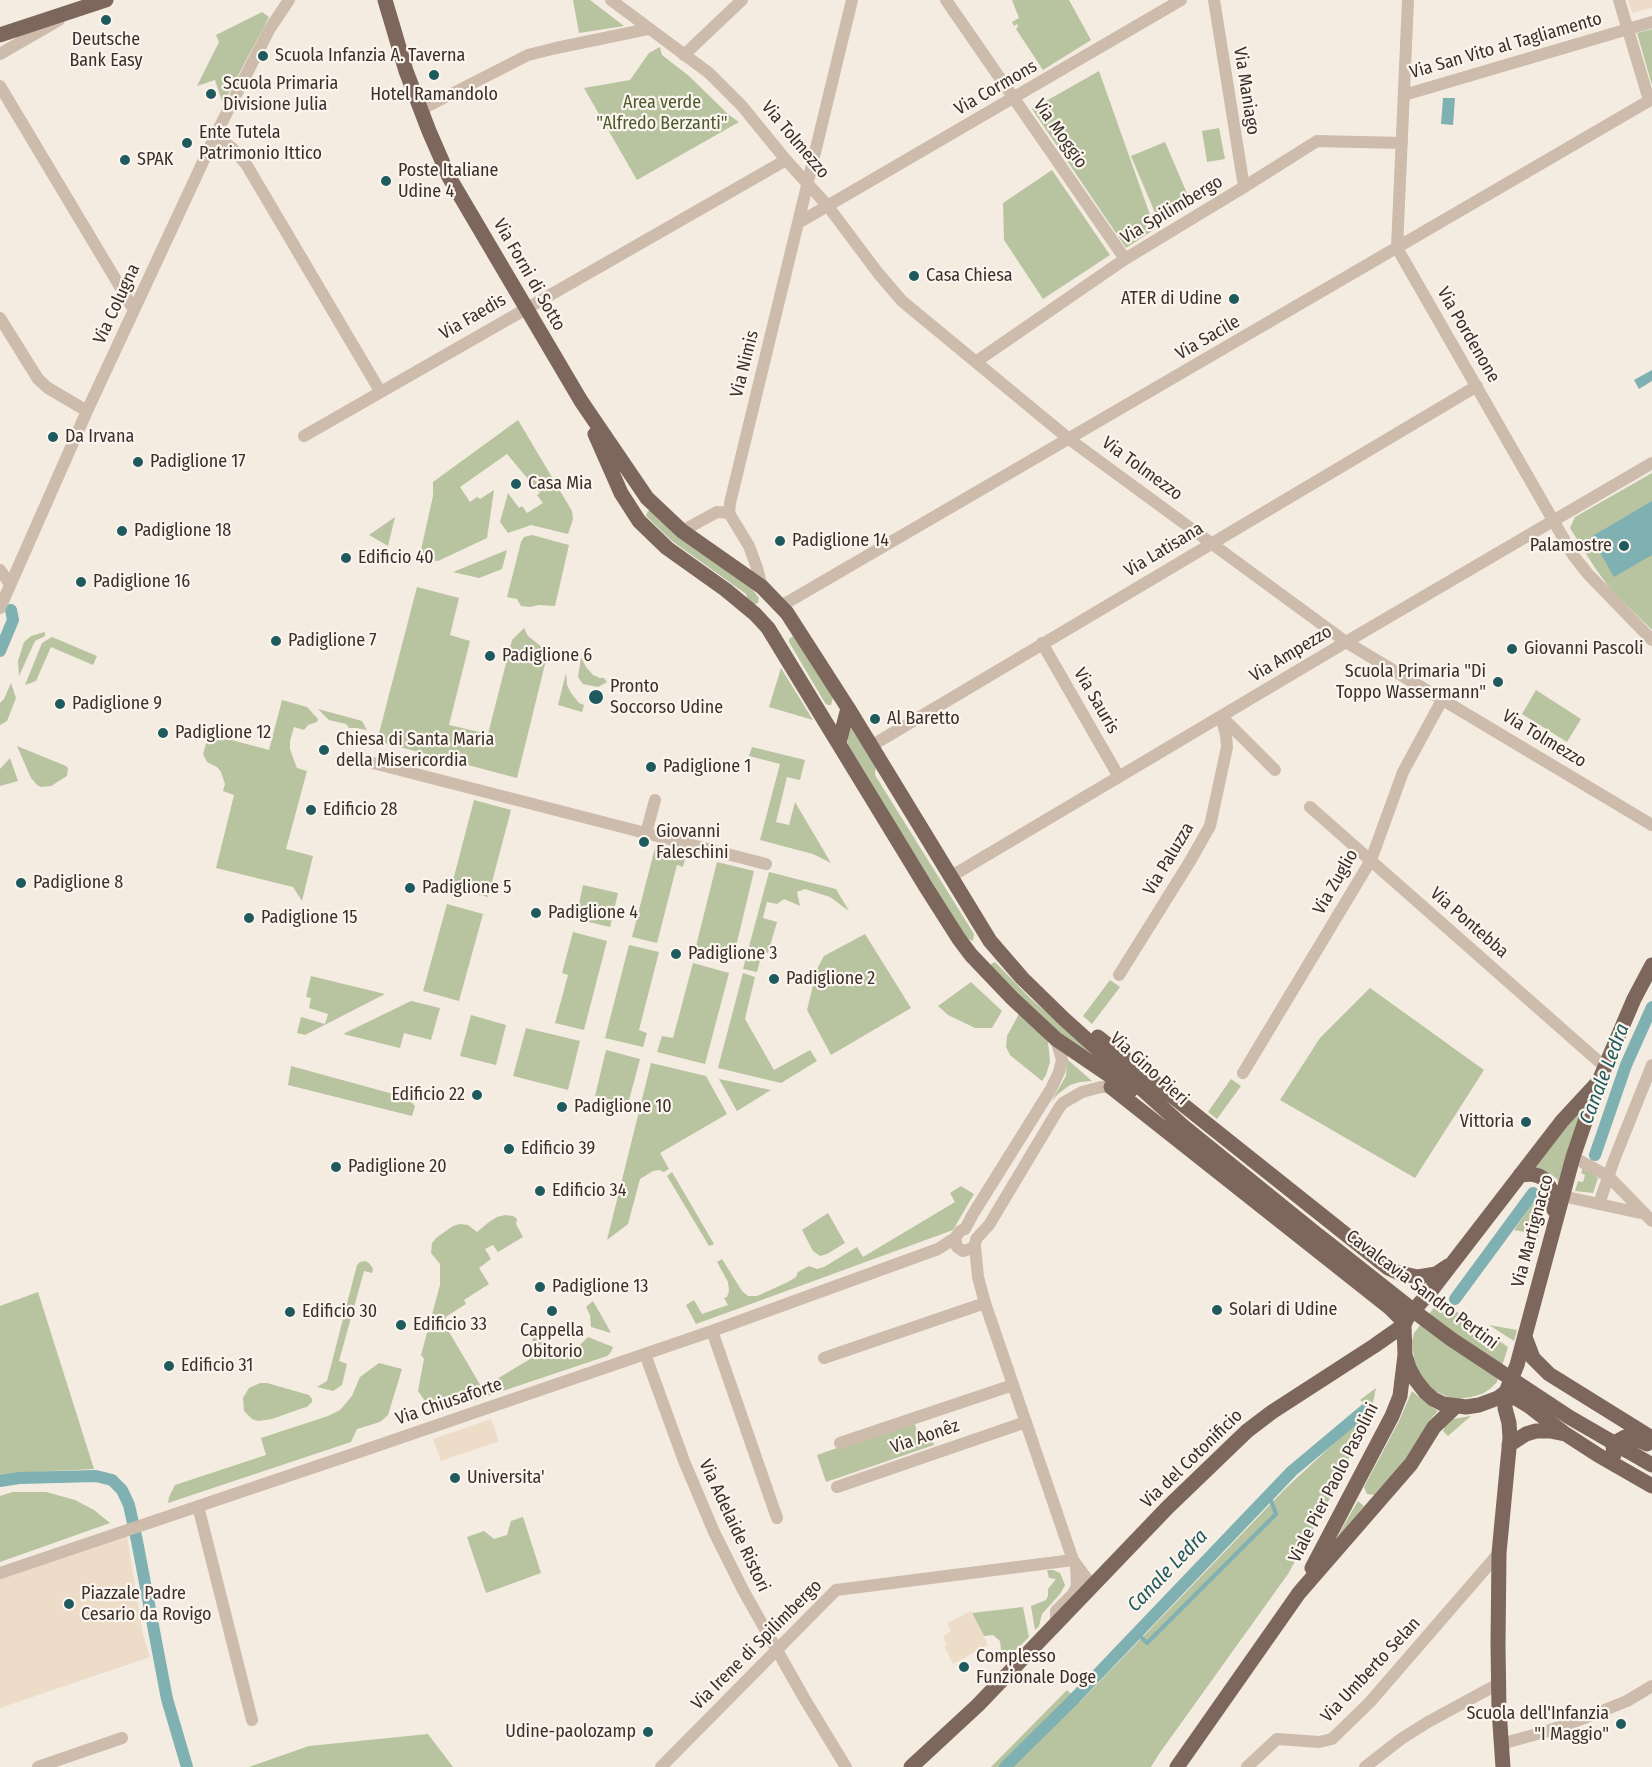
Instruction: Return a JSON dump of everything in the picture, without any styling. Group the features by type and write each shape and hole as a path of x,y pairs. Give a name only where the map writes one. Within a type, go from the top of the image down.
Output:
{"main road":[{"path":"0,35 106,0"},
{"name":"Via Forni di Sotto","path":"385,0 420,110 449,177 581,401 647,498 682,531 776,601"},
{"name":"Via Forni di Sotto","path":"581,401 621,493 647,530 667,548 726,590 755,614"},
{"path":"631,510 647,498"},
{"path":"755,614 776,601"},
{"path":"768,628 776,601"},
{"name":"Via Gino Pieri","path":"776,601 848,708 950,877 1000,954 1064,1019 1183,1126"},
{"name":"Via Gino Pieri","path":"755,614 768,628 932,897 971,955 1056,1039 1183,1126"},
{"path":"839,743 848,708"},
{"path":"971,955 990,941"},
{"path":"982,967 1000,954"},
{"name":"Via Martignacco","path":"1503,1767 1498,1684 1499,1553 1509,1441 1506,1392 1525,1337 1573,1157 1602,1074 1634,999 1652,965"},
{"path":"1064,1019 1083,1026 1388,1268 1408,1276 1428,1276 1436,1274 1451,1264"},
{"path":"1056,1039 1111,1087 1393,1310 1404,1325 1405,1355 1415,1380 1425,1392 1443,1404 1455,1407 1479,1405 1498,1398 1506,1392 1529,1406 1564,1433 1652,1486"},
{"name":"Via Martignacco","path":"1562,1121 1602,1074"},
{"name":"Via del Cotonificio","path":"911,1767 978,1705 1168,1508 1247,1431 1404,1325 1407,1318 1434,1287 1562,1121"},
{"name":"Cavalcavia Sandro Pertini","path":"1183,1126 1451,1339 1569,1417 1652,1465"},
{"path":"1520,1175 1539,1176 1550,1186 1554,1198 1553,1228"},
{"path":"1354,1280 1373,1257"},
{"path":"1525,1337 1533,1358 1540,1366 1602,1408 1652,1438"},
{"path":"1374,1346 1392,1345 1405,1355"},
{"name":"Viale Pier Paolo Pasolini","path":"1299,1593 1392,1416 1400,1396 1405,1355"},
{"path":"1479,1405 1498,1417 1509,1441 1536,1431 1564,1433 1581,1439 1596,1438 1605,1429 1602,1408"},
{"name":"Viale Pier Paolo Pasolini","path":"1177,1767 1299,1593 1411,1464 1434,1427 1455,1407"},
{"path":"1623,1470 1615,1460 1613,1453 1616,1442 1625,1437 1632,1437 1652,1447"},
{"path":"1356,1484 1364,1500 1378,1501"}],"street":[{"name":"Via Colugna","path":"0,608 87,411 215,136 275,19 289,0"},
{"name":"Via Tolmezzo","path":"611,0 709,74 742,105 827,205 902,301 1070,439 1346,642 1652,825"},
{"path":"684,55 742,0"},
{"name":"Via Nimis","path":"729,513 852,0"},
{"name":"Via Moggio","path":"946,0 1125,259"},
{"name":"Via Cormons","path":"827,205 1014,99 1181,0"},
{"name":"Via Maniago","path":"1214,0 1244,187"},
{"path":"1397,248 1408,0"},
{"path":"1619,0 1651,100"},
{"path":"0,54 78,10"},
{"name":"Via San Vito al Tagliamento","path":"1404,95 1652,22"},
{"path":"420,110 528,55 648,28"},
{"path":"0,86 135,310"},
{"name":"Via Sacile","path":"776,601 1070,439 1651,100"},
{"path":"215,136 232,148 246,164 380,391"},
{"name":"Via Spilimbergo","path":"977,361 1125,259 1317,141 1402,143"},
{"name":"Via Faedis","path":"304,436 786,159"},
{"path":"798,223 827,205"},
{"name":"Via Pordenone","path":"1397,248 1573,555 1588,574 1652,640"},
{"path":"0,318 38,379 48,388 87,411"},
{"name":"Via Latisana","path":"870,746 1477,386"},
{"name":"Via Ampezzo","path":"950,877 1553,520 1652,464"},
{"path":"682,531 717,512 729,513 776,601"},
{"path":"0,570 10,585"},
{"name":"Via Sauris","path":"1042,643 1119,777"},
{"name":"Via Zuglio","path":"1243,1073 1371,860 1403,771 1442,700"},
{"path":"1221,716 1275,770"},
{"name":"Via Paluzza","path":"1119,975 1210,826 1227,747 1221,716"},
{"path":"373,763 766,864"},
{"path":"646,833 655,800"},
{"name":"Via Pontebba","path":"1310,807 1371,860 1602,1074"},
{"path":"1056,1039 1062,1060 1056,1080 973,1214 966,1242 1074,1562 1093,1587"},
{"path":"1599,1204 1652,1065"},
{"path":"966,1242 989,1225 1063,1103 1082,1092 1111,1087 1128,1088"},
{"path":"1573,1157 1608,1176 1649,1218"},
{"path":"1004,1164 1019,1173"},
{"path":"1562,1196 1649,1218"},
{"name":"Via Chiusaforte","path":"0,1573 645,1354 938,1249 966,1242"},
{"path":"824,1358 985,1303"},
{"path":"712,1330 777,1518"},
{"name":"Via Adelaide Ristori","path":"645,1354 684,1461 742,1590 846,1767"},
{"name":"Via Aonêz","path":"840,1443 1013,1385"},
{"name":"Via Aonêz","path":"837,1487 1026,1422"},
{"path":"198,1506 252,1720"},
{"name":"Via Umberto Selan","path":"1247,1767 1277,1739 1319,1742 1332,1738 1370,1702 1499,1553"},
{"name":"Via Irene di Spilimbergo","path":"661,1767 836,1590 1074,1562"},
{"name":"Via del Cotonificio","path":"1056,1625 1056,1611 1073,1594 1077,1586 1074,1562"},
{"path":"1365,1767 1401,1739 1428,1722 1498,1684"},
{"path":"1501,1744 1587,1717 1627,1701 1652,1686"},
{"path":"38,1767 122,1738"}],"green space":[{"path":"573,0 590,0 624,26 579,33"},
{"path":"1012,0 1069,0 1091,40 1043,70 1016,29 1017,24 1014,26 1012,22 1019,18"},
{"path":"262,12 269,17 223,104 215,80 197,86 219,42 216,35"},
{"path":"1652,29 1652,85 1637,33"},
{"name":"Area verde \"Alfredo Berzanti\"","path":"660,47 662,55 689,76 739,122 637,180 584,88 630,80 649,53"},
{"path":"1099,71 1155,229 1126,248 1032,109"},
{"path":"1219,128 1225,159 1207,162 1202,131"},
{"path":"1165,142 1192,205 1158,220 1131,156"},
{"path":"1052,170 1110,255 1043,299 1004,240 1003,203"},
{"path":"518,420 572,511 573,519 568,534 531,525 508,533 500,522 508,493 519,508 522,506 527,513 543,503 537,495 540,493 507,454 460,487 470,502 494,490 487,538 438,561 419,559 433,496 433,482"},
{"path":"1652,473 1652,630 1611,590 1570,528 1575,517"},
{"path":"648,511 652,511 678,536 752,589 759,598 758,603 753,605 748,601 746,594 672,541 648,518 646,515"},
{"path":"395,517 388,546 369,535"},
{"path":"532,535 569,545 555,606 521,606 517,599 507,597 521,542 524,537"},
{"path":"507,550 502,569 479,578 453,572"},
{"path":"417,587 459,598 450,635 470,641 449,725 488,734 512,640 524,628 528,636 548,652 517,778 377,741"},
{"path":"45,632 45,636 35,641 19,676 18,661 24,642 31,636"},
{"path":"793,636 833,698 831,705 825,703 789,642"},
{"path":"52,637 97,656 93,665 51,647 36,681 25,685 42,643"},
{"path":"581,657 593,675 604,678 607,682 598,687 583,684 578,677"},
{"path":"781,668 813,720 769,707"},
{"path":"566,673 567,685 571,693 579,703 584,705 582,712 558,705"},
{"path":"11,683 16,698 7,721 0,725 0,703"},
{"path":"1536,690 1581,719 1567,742 1522,714"},
{"path":"282,700 307,707 318,719 304,730 294,727 290,741 290,749 297,768 307,771 286,849 313,856 302,901 293,887 216,868 234,795 223,791 225,784 221,772 207,762 203,754 209,734 269,750"},
{"path":"318,709 362,721 367,730 349,728 346,724 329,720"},
{"path":"850,721 876,765 875,775 974,934 973,941 967,938 847,746"},
{"path":"17,746 66,766 67,776 51,786 37,785 31,778"},
{"path":"752,747 805,760 800,780 787,777 776,822 789,825 795,802 831,863 813,854 760,840 780,764 749,756"},
{"path":"10,758 18,781 0,786 0,769"},
{"path":"474,800 511,810 488,897 451,888"},
{"path":"656,844 687,852 683,867 677,865 657,943 632,937"},
{"path":"717,862 754,871 733,959 695,950"},
{"path":"769,872 836,889 849,911 830,897 805,889 797,892 800,906 784,899 777,904 767,902 763,918 777,922 768,953 762,953 757,972 743,969"},
{"path":"583,885 618,893 610,927 576,919"},
{"path":"447,904 483,914 459,1001 423,991"},
{"path":"573,932 607,941 584,1030 555,1023 568,975 562,973"},
{"path":"865,934 911,1008 831,1055 807,1010 817,969 824,956"},
{"path":"629,945 659,952 639,1030 647,1033 643,1047 605,1038"},
{"path":"995,962 1031,999 1140,1091 1047,1023 992,969 991,964"},
{"path":"693,963 729,973 705,1064 657,1052 662,1036 673,1038"},
{"path":"743,973 755,977 745,1019 774,1070 810,1050 817,1061 781,1083 718,1068"},
{"path":"311,976 385,994 305,1035 297,1033 301,1017 325,1024 328,1014 309,1008 311,998 306,997"},
{"path":"1110,980 1120,987 1092,1024 1083,1016"},
{"path":"971,982 1002,1011 992,1028 975,1028 948,1015 938,1006"},
{"path":"1370,988 1484,1070 1415,1178 1280,1100 1320,1038"},
{"path":"411,1001 440,1008 431,1040 404,1033 400,1048 343,1034"},
{"path":"1020,1012 1048,1042 1050,1062 1042,1081 1010,1055 1006,1047 1007,1036"},
{"path":"471,1015 506,1025 496,1065 460,1056"},
{"path":"526,1028 580,1041 568,1090 513,1076"},
{"path":"606,1050 640,1059 628,1104 595,1096"},
{"path":"1067,1059 1092,1081 1070,1085 1051,1102 1066,1076"},
{"path":"651,1063 706,1076 727,1114 660,1153 669,1169 664,1172 653,1171 640,1179 628,1224 607,1240"},
{"path":"291,1066 397,1095 415,1106 412,1116 288,1085"},
{"path":"719,1079 771,1090 737,1111"},
{"path":"1231,1079 1241,1086 1217,1119 1208,1112"},
{"path":"1589,1099 1559,1186 1557,1179 1549,1173 1532,1168"},
{"path":"1583,1167 1598,1178 1593,1193 1575,1191 1578,1181 1583,1182 1585,1175 1581,1173"},
{"path":"672,1172 714,1244 709,1246 667,1176"},
{"path":"961,1186 974,1194 953,1230 696,1324 686,1305 694,1300 702,1314 728,1305 724,1298 727,1297 729,1291 728,1282 717,1262 722,1259 742,1291 748,1296 757,1296 788,1282 796,1277 798,1272 809,1266 817,1269 824,1267 857,1247 863,1257 955,1202 950,1193"},
{"path":"1537,1197 1543,1203 1544,1213 1536,1244 1527,1242 1525,1232 1514,1230"},
{"path":"828,1213 845,1243 820,1256 813,1251 802,1230"},
{"path":"505,1215 517,1219 516,1224 523,1237 498,1252 493,1245 485,1249 491,1259 479,1268 489,1284 464,1300 466,1304 444,1320 482,1388 540,1353 532,1340 535,1332 546,1345 558,1351 574,1350 588,1337 613,1347 611,1352 607,1356 470,1402 449,1399 436,1403 425,1401 418,1391 424,1359 421,1355 440,1285 440,1264 431,1253 432,1243 453,1226 468,1225 477,1232 497,1217"},
{"path":"366,1261 373,1269 372,1273 364,1271 339,1361 347,1364 342,1385 333,1391 317,1387 327,1381 357,1265"},
{"path":"38,1292 94,1469 13,1473 0,1477 0,1306"},
{"path":"1440,1300 1508,1347 1497,1382 1482,1394 1459,1399 1448,1397 1427,1386 1415,1366 1412,1342 1414,1333"},
{"path":"593,1301 611,1333 591,1327 590,1315 586,1307"},
{"path":"1489,1325 1517,1330 1514,1341"},
{"path":"379,1363 402,1369 388,1415 380,1422 357,1429 351,1442 168,1503 175,1485 266,1455 261,1438 340,1410 352,1396 360,1377"},
{"path":"260,1383 309,1395 312,1402 307,1407 272,1419 258,1421 252,1419 244,1411 243,1398 249,1388"},
{"path":"1376,1388 1372,1408 1352,1447 1335,1489 1288,1574 1151,1767 991,1767 1067,1690 1080,1702 1286,1488 1371,1409 1360,1400"},
{"path":"1412,1391 1438,1411 1402,1464 1374,1495 1367,1494 1364,1487"},
{"path":"1471,1416 1448,1436 1443,1431 1453,1419"},
{"path":"914,1421 918,1435 929,1432 934,1445 826,1482 817,1455"},
{"path":"13,1492 46,1492 75,1500 94,1510 110,1523 0,1562 0,1496"},
{"path":"1358,1501 1364,1506 1335,1541 1349,1516"},
{"path":"523,1517 541,1573 486,1593 467,1537 484,1531 494,1539 507,1535 511,1521"},
{"path":"1047,1570 1060,1573 1065,1585 1042,1614 1039,1626 1035,1630 1031,1606 1046,1600 1048,1589 1056,1579 1049,1578"},
{"path":"1023,1607 1029,1637 1005,1661 998,1655 1001,1650 1000,1641 993,1635 984,1636 972,1613"},
{"path":"428,1734 453,1767 249,1767 309,1746"}],"shaded area":[{"path":"1628,0 1652,0 1652,8 1632,13"},
{"path":"491,1419 499,1441 441,1461 433,1439"},
{"name":"Piazzale Padre Cesario da Rovigo","path":"126,1530 143,1635 150,1657 0,1708 0,1573"},
{"path":"971,1611 988,1645 953,1664 944,1646 947,1645 943,1636 951,1631 947,1623"}],"water":[{"path":"1443,98 1455,98 1453,125 1441,124"},
{"path":"1652,370 1652,381 1639,389 1634,380"},
{"name":"Palamostre","path":"1652,501 1652,555 1614,577 1591,537"}],"waterway":[{"path":"0,651 13,620 11,610"},
{"name":"Canale Ledra","path":"1595,1155 1626,1065 1652,1007"},
{"name":"Canale Ledra","path":"1455,1299 1533,1193"},
{"name":"Canale Ledra","path":"1005,1767 1073,1700 1292,1471 1366,1409"},
{"path":"0,1481 19,1478 96,1476 112,1480 122,1490 129,1505 137,1541 167,1699 187,1767"},
{"path":"1136,1632 1147,1643 1276,1514 1269,1495"}],"place":[{"name":"Deutsche Bank Easy","path":"106,20"},
{"name":"Scuola Infanzia A. Taverna","path":"263,56"},
{"name":"Hotel Ramandolo","path":"434,75"},
{"name":"Scuola Primaria Divisione Julia","path":"211,94"},
{"name":"Ente Tutela Patrimonio Ittico","path":"187,143"},
{"name":"SPAK","path":"125,160"},
{"name":"Poste Italiane Udine 4","path":"386,181"},
{"name":"Casa Chiesa","path":"914,276"},
{"name":"ATER di Udine","path":"1234,299"},
{"name":"Da Irvana","path":"53,437"},
{"name":"Padiglione 17","path":"138,462"},
{"name":"Casa Mia","path":"516,484"},
{"name":"Padiglione 18","path":"122,531"},
{"name":"Padiglione 14","path":"780,541"},
{"name":"Palamostre","path":"1624,546"},
{"name":"Edificio 40","path":"346,558"},
{"name":"Padiglione 16","path":"81,582"},
{"name":"Padiglione 7","path":"276,641"},
{"name":"Giovanni Pascoli","path":"1512,649"},
{"name":"Padiglione 6","path":"490,656"},
{"name":"Scuola Primaria \"Di Toppo Wassermann\"","path":"1498,682"},
{"name":"Pronto Soccorso Udine","path":"596,697"},
{"name":"Padiglione 9","path":"60,704"},
{"name":"Al Baretto","path":"875,719"},
{"name":"Padiglione 12","path":"163,733"},
{"name":"Chiesa di Santa Maria della Misericordia","path":"324,750"},
{"name":"Padiglione 1","path":"651,767"},
{"name":"Edificio 28","path":"311,810"},
{"name":"Giovanni Faleschini","path":"644,842"},
{"name":"Padiglione 8","path":"21,883"},
{"name":"Padiglione 5","path":"410,888"},
{"name":"Padiglione 4","path":"536,913"},
{"name":"Padiglione 15","path":"249,918"},
{"name":"Padiglione 3","path":"676,954"},
{"name":"Padiglione 2","path":"774,979"},
{"name":"Edificio 22","path":"477,1095"},
{"name":"Padiglione 10","path":"562,1107"},
{"name":"Vittoria","path":"1526,1122"},
{"name":"Edificio 39","path":"509,1149"},
{"name":"Padiglione 20","path":"336,1167"},
{"name":"Edificio 34","path":"540,1191"},
{"name":"Padiglione 13","path":"540,1287"},
{"name":"Solari di Udine","path":"1217,1310"},
{"name":"Cappella Obitorio","path":"552,1311"},
{"name":"Edificio 30","path":"290,1312"},
{"name":"Edificio 33","path":"401,1325"},
{"name":"Edificio 31","path":"169,1366"},
{"name":"Universita'","path":"455,1478"},
{"name":"Piazzale Padre Cesario da Rovigo","path":"69,1604"},
{"name":"Complesso Funzionale Doge","path":"964,1667"},
{"name":"Scuola dell'Infanzia \"I Maggio\"","path":"1621,1724"},
{"name":"Udine-paolozamp","path":"648,1732"}]}
